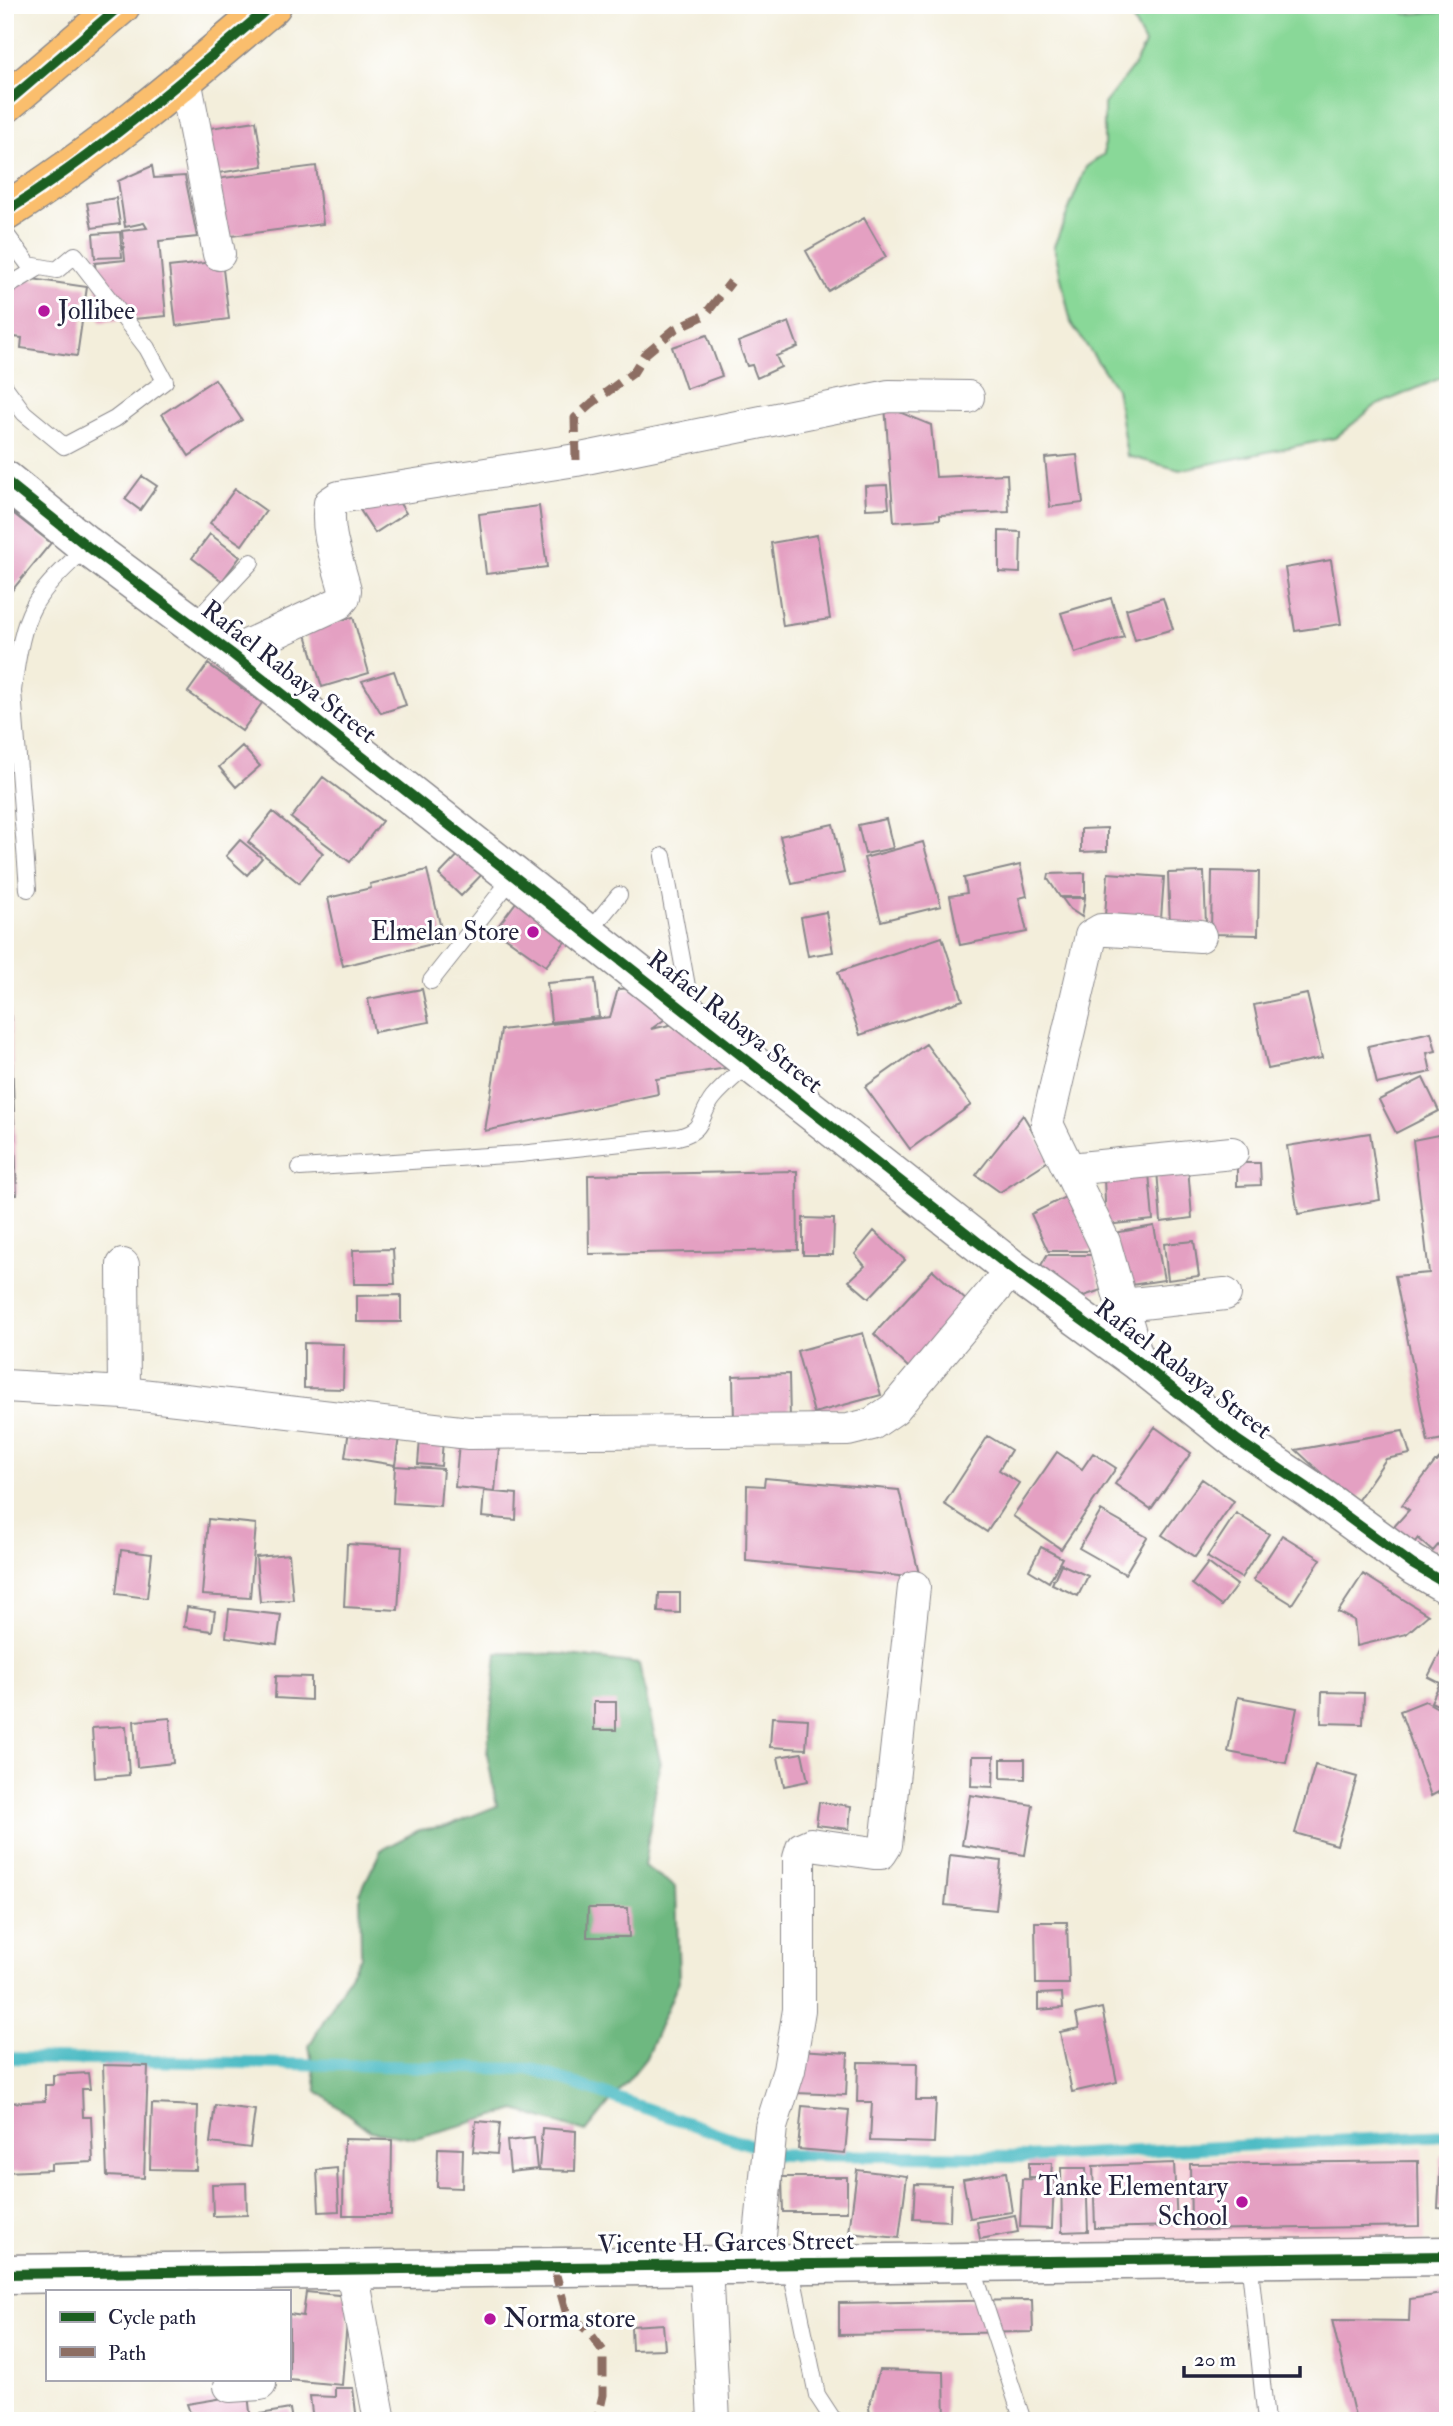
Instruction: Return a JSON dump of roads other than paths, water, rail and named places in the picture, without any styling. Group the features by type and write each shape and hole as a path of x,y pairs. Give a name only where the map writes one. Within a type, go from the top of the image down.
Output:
{"highway":[{"path":"5,104 121,5"},
{"path":"5,212 57,179 185,79 272,5"}],"street":[{"path":"185,79 219,254"},
{"path":"231,653 339,603 344,597 345,590 328,514 330,503 339,497 576,460 889,396 968,397"},
{"name":"Rafael Rabaya Street","path":"5,480 231,653 1012,1269 1138,1361 1237,1440 1412,1564 1448,1585"},
{"path":"1138,1361 1104,1242 1047,1124 1089,939 1096,932 1108,930 1200,936"},
{"path":"1070,1169 1232,1153"},
{"path":"123,1265 124,1392"},
{"path":"5,1386 124,1392 468,1433 848,1430 872,1424 894,1409 1012,1269"},
{"path":"1123,1305 1225,1294"},
{"path":"774,2265 764,2184 771,2127 789,2070 799,2010 799,1858 802,1847 811,1844 874,1853 881,1853 886,1845 914,1587"},
{"name":"Vicente H. Garces Street","path":"5,2274 262,2281 352,2271 1448,2256"},
{"path":"706,2266 714,2421"},
{"path":"352,2271 380,2421"}],"lane":[{"path":"5,233 29,265 57,270 75,255 147,348 164,381 116,419 64,446 24,413 5,387"},
{"path":"5,288 40,267"},
{"path":"29,890 13,691 17,661 33,608 47,588 88,546"},
{"path":"192,624 251,562"},
{"path":"663,856 693,1018"},
{"path":"431,981 513,877"},
{"path":"586,935 619,895"},
{"path":"300,1168 520,1154 689,1135 700,1126 713,1099 750,1063"},
{"path":"1249,2259 1266,2421"},
{"path":"971,2262 1023,2421"},
{"path":"774,2265 817,2395 834,2421"}],"waterway":[{"path":"5,2058 532,2069 780,2155 1026,2157 1448,2135"}],"place":[{"name":"Jollibee","path":"44,311"},
{"name":"Elmelan Store","path":"533,932"},
{"name":"Tanke Elementary School","path":"1242,2202"},
{"name":"Norma store","path":"490,2319"}]}
